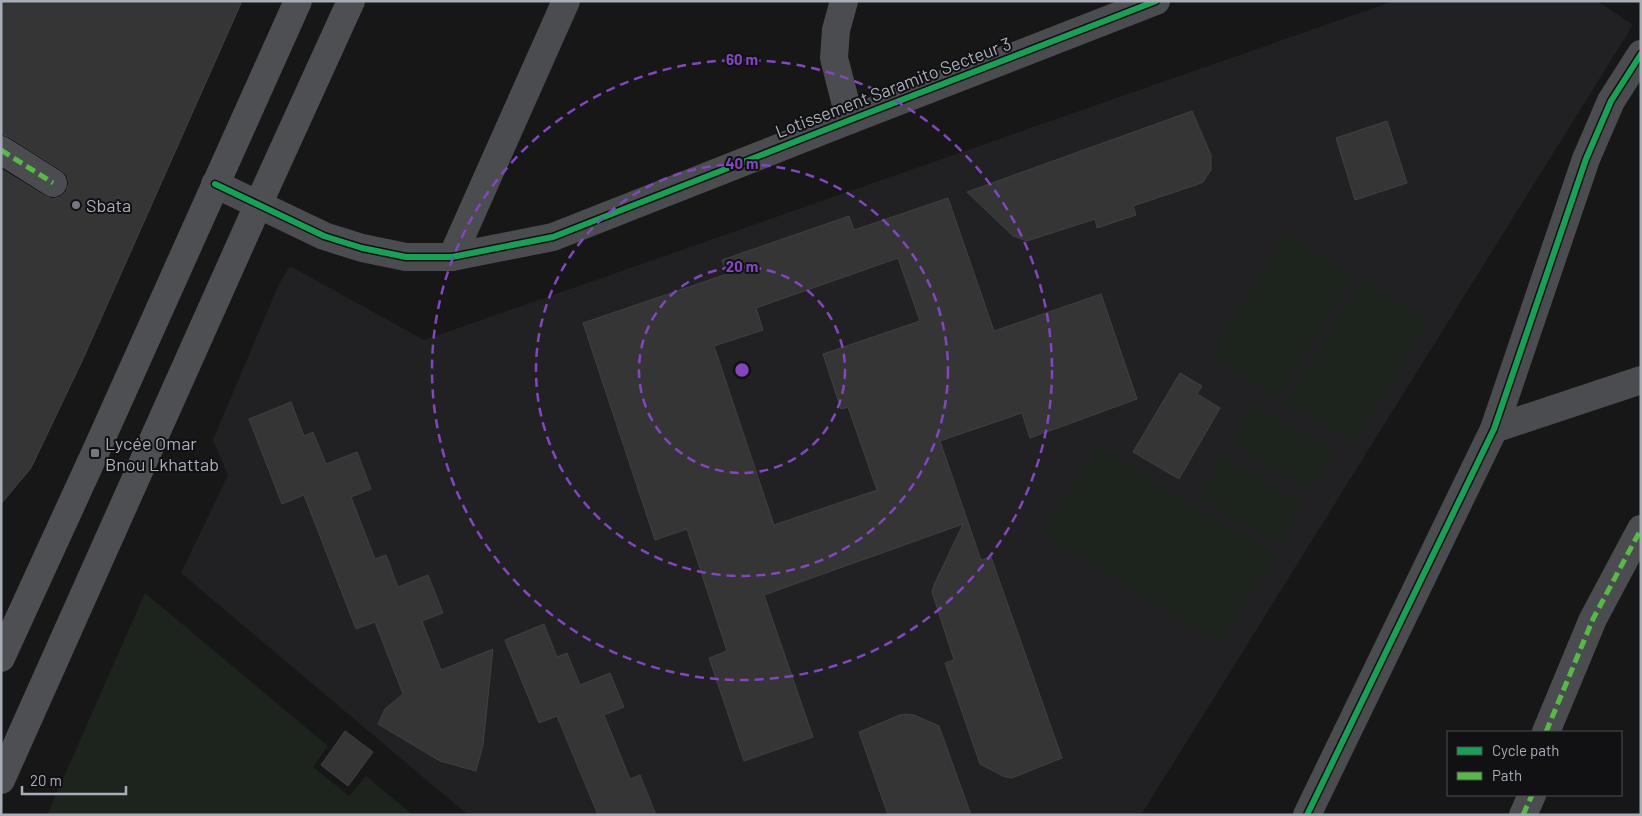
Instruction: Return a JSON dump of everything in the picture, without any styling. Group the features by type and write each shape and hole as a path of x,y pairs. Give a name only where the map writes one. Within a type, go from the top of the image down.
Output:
{"main road":[{"path":"1,658 298,1"},
{"path":"1,780 351,1"}],"street":[{"path":"452,257 566,1"},
{"path":"844,1 836,30 834,58 850,120"},
{"name":"Lotissement Saramito Secteur 3","path":"215,184 324,236 362,248 406,257 452,257 553,238 1156,1"},
{"path":"1307,815 1494,429 1586,159 1611,102 1641,54"},
{"path":"1,150 53,183"},
{"path":"1494,429 1641,380"},
{"path":"1546,731 1593,620 1641,529"},
{"path":"1523,815 1532,796"}],"shaded area":[{"path":"1394,1 1597,1 1633,25 1141,815 468,815 181,573 228,475 213,440 279,284 290,266 424,340"},
{"path":"1286,233 1354,276 1277,398 1210,356"},
{"path":"1362,279 1429,321 1353,444 1286,402"},
{"path":"1254,403 1334,452 1310,491 1231,443"},
{"path":"1097,445 1274,555 1219,643 1043,534"},
{"path":"1223,456 1302,505 1278,545 1199,496"},
{"path":"145,593 328,746 313,767 349,796 366,776 413,815 47,815"}],"building":[{"name":"Sbata","path":"1,1 242,1 83,359 31,468 1,504 1,169 52,199 60,197 66,192 69,183 67,175 61,170 9,137 1,134"},
{"path":"1192,111 1211,155 1211,170 1203,182 1133,206 1136,215 1097,228 1095,219 1027,241 1013,236 967,192"},
{"path":"1387,121 1407,183 1355,200 1336,138"},
{"path":"948,198 994,331 1101,294 1137,399 1030,438 1022,413 940,441 981,560 991,557 1062,758 1011,778 980,764 945,663 954,660 932,592 963,524 764,595 813,737 744,761 709,658 727,651 687,529 655,540 583,323 727,274 722,260 849,216 854,230","holes":["898,258 920,321 823,354 841,409 848,407 877,490 774,525 714,346 763,330 756,308"]},
{"path":"1180,373 1202,386 1197,394 1220,408 1179,479 1133,452"},
{"path":"291,402 304,436 313,432 326,464 357,452 371,489 351,497 375,559 386,555 398,587 428,575 443,613 422,621 441,670 493,649 483,745 476,771 440,761 378,724 385,709 403,694 375,622 356,629 304,495 282,504 249,419"},
{"path":"544,624 557,657 567,653 580,685 610,673 624,707 604,715 630,779 640,775 656,815 598,815 557,716 539,723 505,640"},
{"path":"906,714 914,715 939,726 971,815 888,815 859,732"},
{"path":"345,731 373,752 348,786 321,765"}],"marked path":[{"path":"1,150 53,183"},
{"path":"1546,731 1593,619 1641,529"},
{"path":"1523,815 1532,796"}],"cycle path":[{"path":"215,184 324,236 362,248 406,257 452,257 553,237 1156,1"},
{"path":"1307,815 1494,429 1586,159 1611,101 1641,54"}],"place":[{"name":"Sbata","path":"76,205"},
{"name":"Lycée Omar Bnou Lkhattab","path":"95,453"}]}
